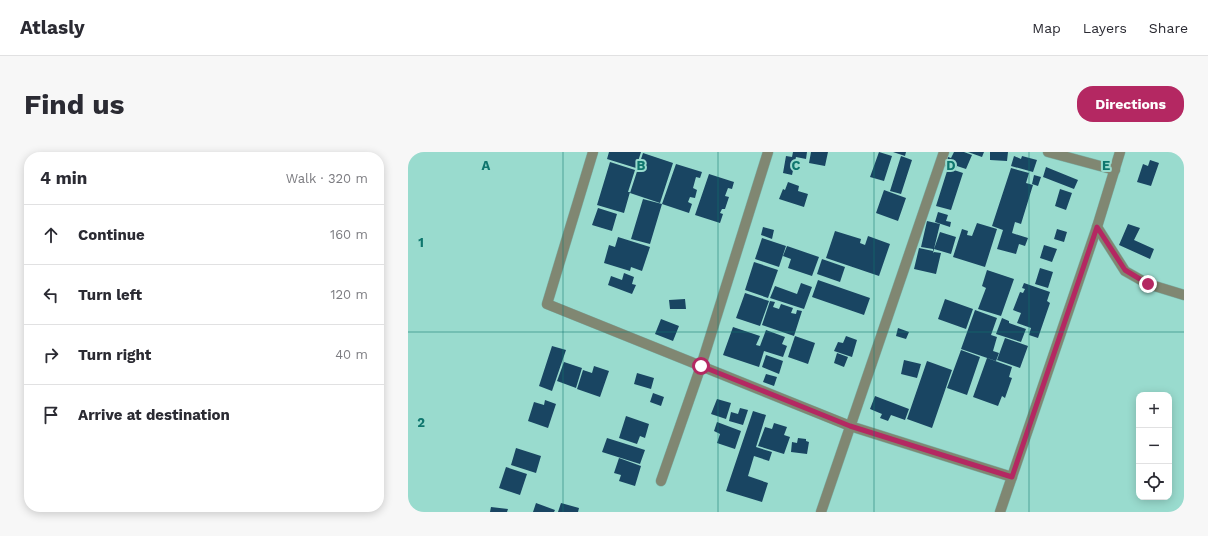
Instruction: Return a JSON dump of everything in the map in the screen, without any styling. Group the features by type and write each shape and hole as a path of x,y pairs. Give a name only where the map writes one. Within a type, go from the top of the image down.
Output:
{"street":[{"path":"593,152 547,304 850,426 1012,477"},
{"path":"661,481 701,366 768,152"},
{"path":"822,512 944,152"},
{"path":"1048,152 1115,170"},
{"path":"1084,152 1086,163"},
{"path":"1000,512 1097,227 1120,152"},
{"path":"1097,227 1125,270 1148,284 1184,295"}],"building":[{"path":"609,152 641,152 636,168 607,159"},
{"path":"793,152 807,152 806,159 796,157 792,175 783,173 786,156 792,157"},
{"path":"811,152 828,152 825,166 809,163"},
{"path":"879,152 892,156 884,181 870,177"},
{"path":"893,152 906,152 905,156"},
{"path":"954,152 964,152 972,155 966,169 957,166 955,170 945,166 948,157 951,158"},
{"path":"968,152 984,152 982,157"},
{"path":"990,152 1008,152 1007,161 990,160"},
{"path":"643,153 673,163 660,203 630,193"},
{"path":"901,156 912,160 901,194 890,191"},
{"path":"1014,156 1021,159 1022,156 1037,160 1033,172 1011,166"},
{"path":"1150,160 1159,163 1151,186 1137,182 1143,164 1148,166"},
{"path":"610,162 635,170 628,192 630,192 624,213 597,205"},
{"path":"676,164 702,172 700,178 696,177 693,188 697,190 695,198 690,197 688,202 692,204 689,213 662,204"},
{"path":"1046,167 1078,180 1074,189 1043,177"},
{"path":"948,168 963,173 951,210 936,206"},
{"path":"1011,168 1029,173 1026,183 1033,185 1021,224 1015,222 1012,233 1028,238 1025,246 1019,244 1016,254 997,249 1003,230 992,226"},
{"path":"709,174 734,182 732,189 728,188 725,196 729,197 725,209 722,209 720,213 723,214 720,223 695,215"},
{"path":"1034,175 1041,177 1038,186 1032,184"},
{"path":"788,182 799,186 798,191 808,194 804,207 779,199"},
{"path":"1060,189 1072,193 1066,210 1055,206"},
{"path":"884,190 906,198 898,221 876,213"},
{"path":"643,199 662,204 650,244 631,239"},
{"path":"598,208 617,214 612,231 592,225"},
{"path":"938,212 948,215 946,221 951,222 950,227 935,222"},
{"path":"927,221 940,224 933,253 941,253 936,274 914,269 919,248 933,251 933,249 921,247"},
{"path":"977,223 997,229 985,267 953,257 962,229 968,231 967,235 972,236"},
{"path":"1128,224 1140,228 1134,240 1154,249 1150,259 1119,245"},
{"path":"763,227 774,230 772,239 761,235"},
{"path":"1057,229 1067,232 1064,242 1054,239"},
{"path":"835,231 861,239 860,243 865,245 868,236 890,244 879,276 826,258"},
{"path":"940,232 956,237 951,254 934,249"},
{"path":"618,237 650,247 642,271 631,267 630,271 604,263 609,245 615,247"},
{"path":"762,238 786,246 779,267 755,259"},
{"path":"1044,245 1057,249 1052,262 1040,258"},
{"path":"787,246 819,257 812,276 788,268 791,259 783,256"},
{"path":"822,259 845,267 840,282 817,274"},
{"path":"754,262 778,270 768,298 745,290"},
{"path":"1040,268 1053,272 1048,288 1035,284"},
{"path":"987,270 1014,279 1001,316 978,309 986,288 982,286"},
{"path":"624,273 634,277 632,284 636,285 632,294 608,285 611,276 622,280"},
{"path":"818,280 870,298 864,315 812,297"},
{"path":"801,283 812,287 804,309 770,298 775,286 797,294"},
{"path":"1024,283 1050,292 1047,301 1050,303 1038,338 1029,335 1031,328 1017,323 1021,313 1013,310 1020,292 1023,293 1025,289 1022,288"},
{"path":"745,293 769,301 760,326 736,318"},
{"path":"685,299 686,309 670,309 669,300"},
{"path":"945,299 973,309 966,329 938,319"},
{"path":"770,301 775,302 773,307 779,309 781,304 793,308 791,313 796,314 797,310 802,311 794,336 762,325"},
{"path":"975,310 997,318 991,335 997,337 993,351 999,353 996,361 961,349"},
{"path":"1002,318 1009,321 1009,323 1026,329 1021,342 996,334"},
{"path":"661,319 679,326 673,341 655,334"},
{"path":"733,327 760,336 756,345 760,346 766,330 785,337 782,344 787,346 783,357 764,351 759,367 723,355"},
{"path":"898,328 909,332 906,339 896,336"},
{"path":"795,336 815,343 808,364 788,357"},
{"path":"846,336 857,340 852,357 834,351 838,342 843,343"},
{"path":"1005,338 1028,346 1020,368 997,360"},
{"path":"552,346 566,350 552,391 539,386"},
{"path":"961,350 980,357 967,395 947,388"},
{"path":"837,353 848,357 844,367 834,363"},
{"path":"766,355 783,361 779,374 762,367"},
{"path":"987,358 1012,367 1009,377 1012,378 1005,398 1002,396 998,406 973,397"},
{"path":"904,360 921,364 917,378 901,374"},
{"path":"927,361 952,370 932,428 907,419"},
{"path":"564,362 582,368 576,388 557,381"},
{"path":"594,366 609,371 600,397 577,389 583,370 592,373"},
{"path":"637,373 654,378 651,389 634,384"},
{"path":"766,374 777,377 774,386 763,382"},
{"path":"653,393 664,397 661,406 650,402"},
{"path":"875,396 909,409 905,420 891,415 888,421 880,418 882,414 870,409"},
{"path":"717,399 731,403 726,419 711,414"},
{"path":"545,400 556,404 548,428 528,421 534,402 544,405"},
{"path":"740,408 748,410 743,425 729,421 731,412 738,414"},
{"path":"753,411 766,415 756,447 772,452 769,461 754,456 748,476 768,483 762,502 726,491"},
{"path":"626,416 649,424 645,438 640,436 637,444 619,438"},
{"path":"717,422 741,431 735,449 717,443 720,434 714,431"},
{"path":"774,423 787,427 784,435 790,437 784,454 758,446 765,427 772,429"},
{"path":"607,438 645,450 640,464 602,452"},
{"path":"798,438 806,439 806,441 809,442 807,454 791,452 792,442 797,443"},
{"path":"516,448 541,456 536,473 511,465"},
{"path":"619,458 641,466 635,486 619,481 621,475 614,473"},
{"path":"506,467 527,474 520,495 499,488"},
{"path":"536,503 555,510 554,512 533,512"},
{"path":"561,503 579,508 578,512 558,512"},
{"path":"491,507 508,509 507,512 490,512"}],"route":[{"path":"701,366 850,426 1012,477 1097,227 1125,270 1148,284"}]}
